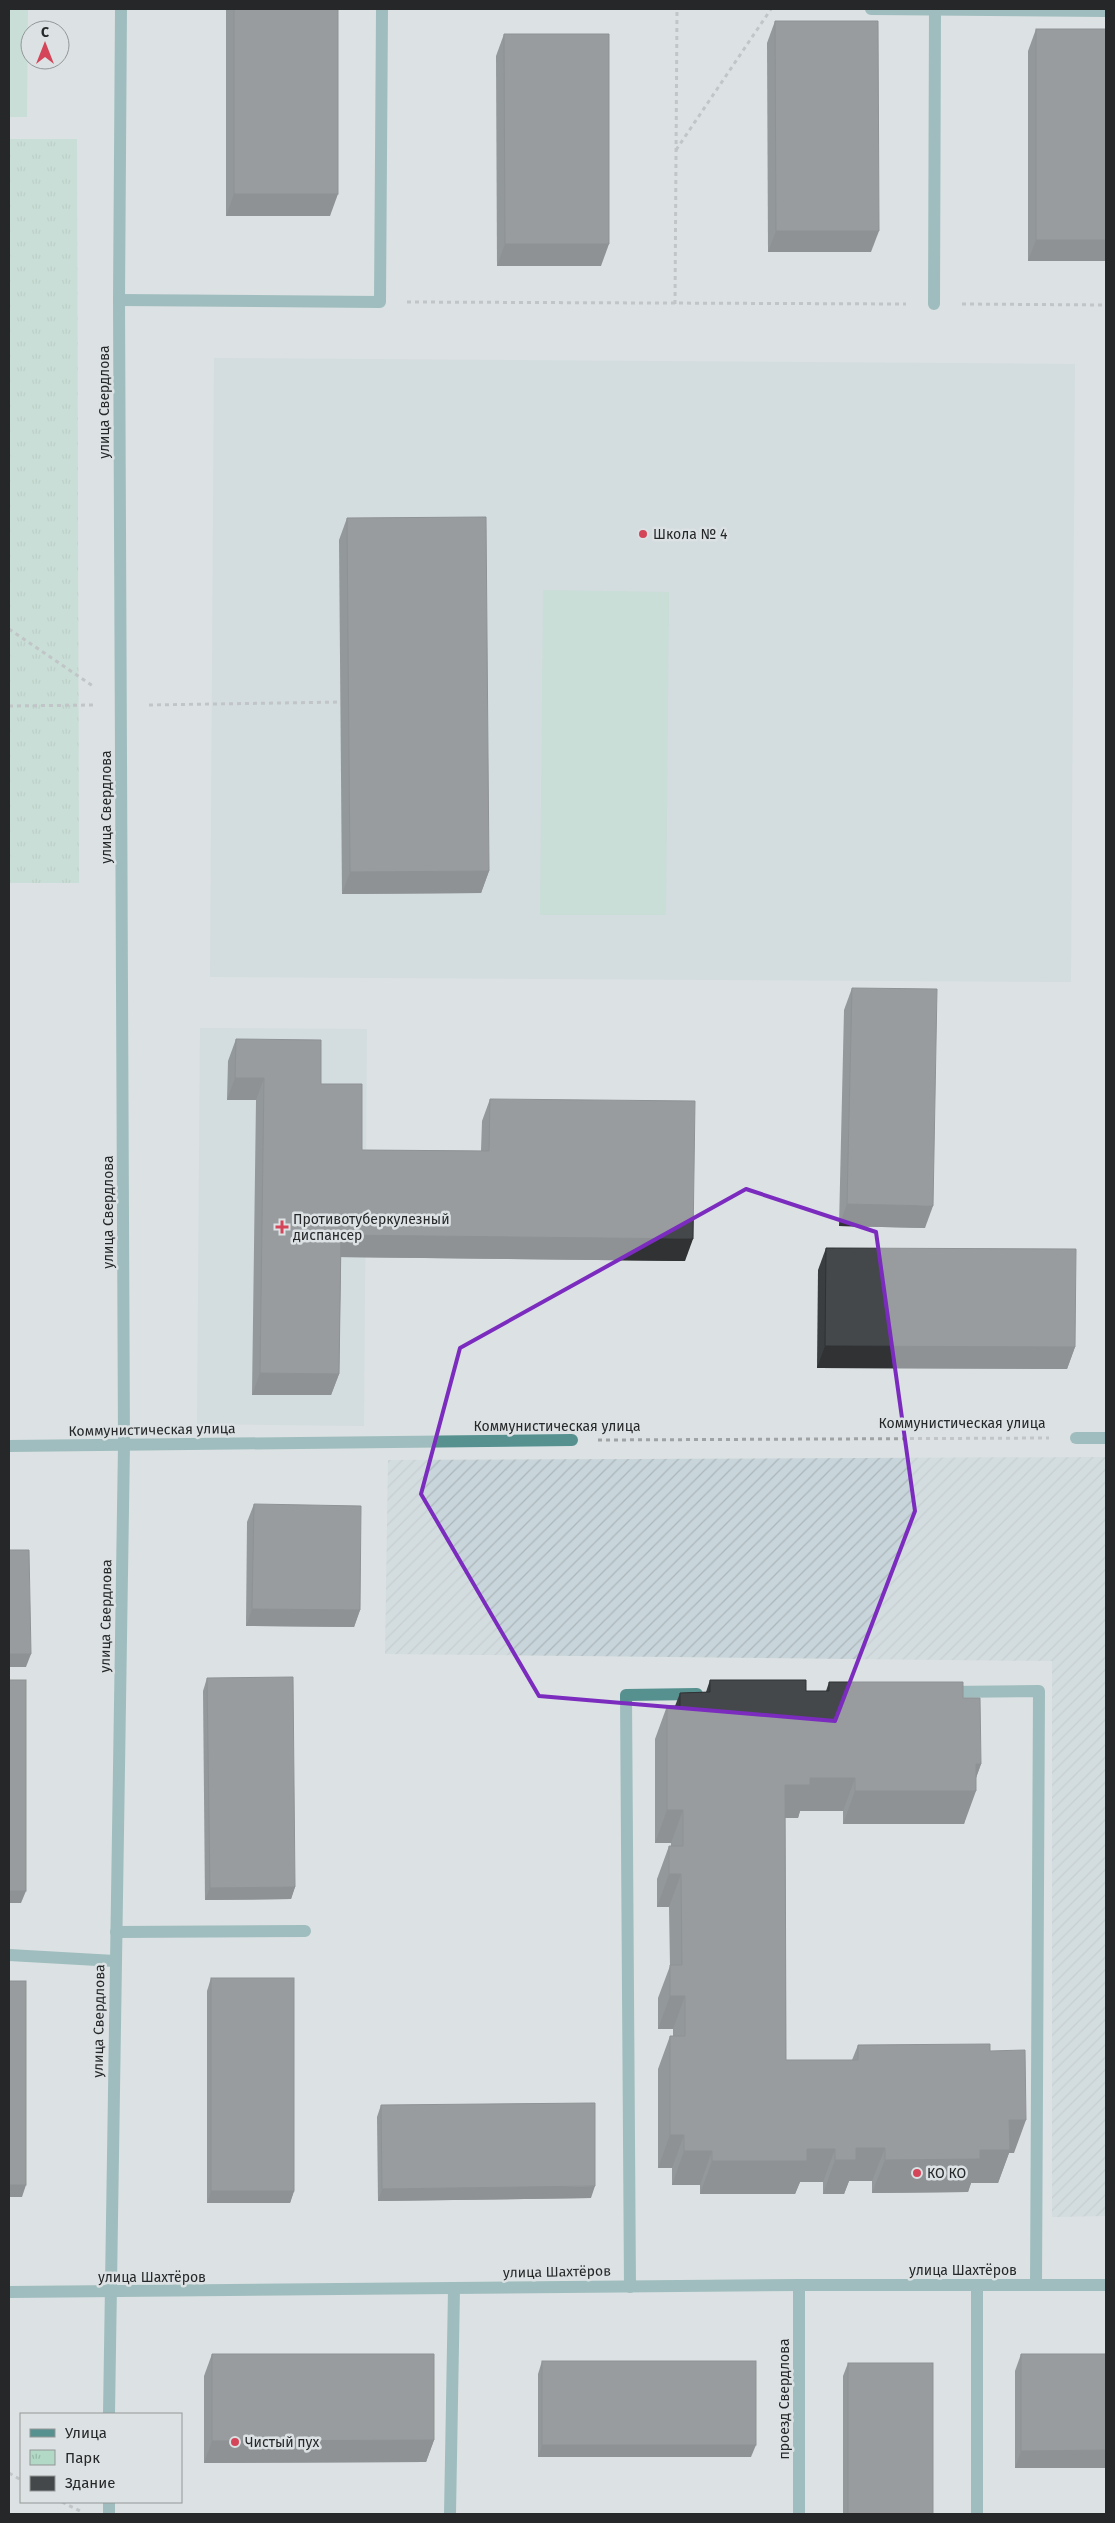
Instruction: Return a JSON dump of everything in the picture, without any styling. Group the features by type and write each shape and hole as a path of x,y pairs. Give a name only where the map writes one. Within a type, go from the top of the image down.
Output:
{"street":[{"name":"улица Свердлова","path":"109,2413 124,1445 119,300 121,9"},
{"path":"119,300 380,302 382,9"},
{"path":"871,9 1106,11"},
{"path":"934,304 936,10"},
{"path":"1076,1438 1106,1438"},
{"name":"Коммунистическая улица","path":"9,1446 572,1440"},
{"path":"931,1692 1039,1691 1036,2285"},
{"path":"630,2287 626,1695 715,1694"},
{"path":"116,1932 305,1931"},
{"path":"9,1955 115,1961"},
{"name":"улица Шахтёров","path":"9,2292 454,2289 798,2284 1106,2286"},
{"name":"проезд Свердлова","path":"798,2284 799,2514"},
{"path":"977,2285 977,2514"},
{"path":"450,2514 454,2289"}],"path":[{"path":"675,304 677,9"},
{"path":"676,150 771,9"},
{"path":"380,302 1106,305"},
{"path":"9,629 121,705"},
{"path":"9,706 341,702"},
{"name":"Коммунистическая улица","path":"572,1440 1076,1438"},
{"path":"9,2473 20,2479"},
{"path":"64,2503 86,2514"}],"highlighted area":[{"path":"746,1189 876,1232 915,1511 835,1721 539,1696 421,1494 460,1348"}],"shaded area":[{"name":"Школа № 4","path":"214,358 1075,364 1071,982 210,977"},
{"name":"Противотуберкулезный диспансер","path":"200,1028 367,1029 364,1426 197,1424"},
{"path":"1106,1457 1106,2216 1052,2217 1052,1661 385,1654 388,1460"}],"green space":[{"path":"9,9 28,9 28,20 20,20 20,70 27,70 27,117 9,117"},
{"path":"9,139 77,139 79,883 9,883"},
{"path":"543,590 669,592 666,915 540,915"}],"building":[{"path":"234,9 338,9 338,194 234,194"},
{"path":"775,21 878,21 879,231 776,231"},
{"path":"1036,29 1106,29 1106,240 1036,240"},
{"path":"504,34 609,34 609,244 505,244"},
{"path":"486,517 489,871 350,872 347,518"},
{"path":"852,988 937,989 933,1206 847,1204"},
{"path":"236,1039 321,1040 321,1084 362,1084 362,1150 489,1151 490,1099 695,1101 693,1239 341,1235 339,1374 260,1373 264,1078 235,1078"},
{"path":"826,1248 1076,1249 1075,1347 825,1346"},
{"path":"254,1504 361,1506 360,1610 252,1609"},
{"path":"9,1550 29,1550 31,1654 9,1654"},
{"path":"293,1677 295,1887 210,1888 207,1678"},
{"path":"9,1680 26,1680 26,1891 9,1891"},
{"path":"710,1680 806,1680 806,1691 829,1691 829,1682 963,1682 963,1698 980,1698 981,1764 976,1764 976,1791 855,1791 855,1778 810,1778 810,1785 785,1785 786,2060 858,2060 858,2045 990,2044 990,2051 1025,2050 1026,2120 1009,2120 1010,2150 980,2150 980,2159 885,2160 885,2148 856,2148 856,2160 835,2160 835,2149 807,2149 807,2161 712,2161 712,2151 684,2151 684,2135 670,2135 670,2036 685,2036 685,1996 670,1996 670,1965 682,1965 681,1874 669,1874 669,1846 683,1846 683,1810 667,1810 667,1706 680,1706 680,1693 710,1692"},
{"path":"211,1978 294,1978 294,2191 211,2191"},
{"path":"9,1981 26,1981 26,2185 9,2185"},
{"path":"595,2103 595,2186 382,2189 381,2105"},
{"path":"212,2354 434,2354 434,2440 212,2441"},
{"path":"1021,2354 1106,2354 1106,2450 1021,2451"},
{"path":"542,2361 756,2361 756,2445 542,2445"},
{"path":"848,2363 933,2363 933,2514 848,2514"}],"place":[{"name":"Школа № 4","path":"643,534"},
{"name":"Противотуберкулезный диспансер","path":"282,1227"},
{"name":"КО КО","path":"917,2173"},
{"name":"Чистый пух","path":"235,2442"}]}
